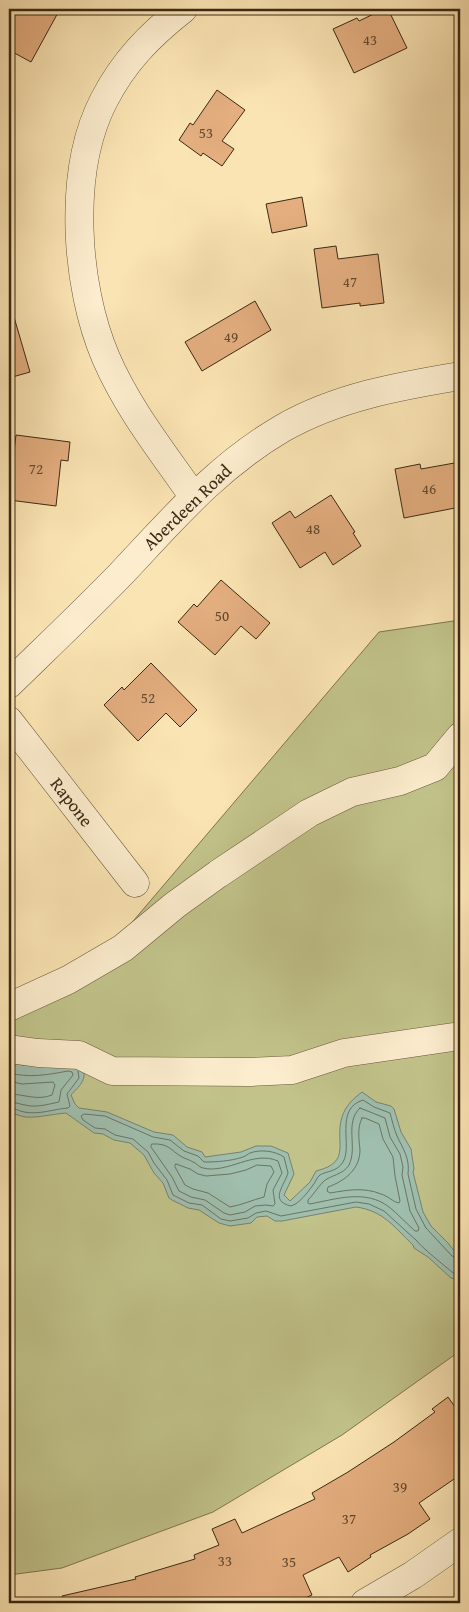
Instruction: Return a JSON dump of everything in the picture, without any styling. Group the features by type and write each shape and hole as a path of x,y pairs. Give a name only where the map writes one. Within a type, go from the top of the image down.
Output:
{"street":[{"path":"183,9 142,44 121,71 104,101 90,136 83,172 80,219 81,261 88,306 106,358 130,407 194,496"},
{"name":"Aberdeen Road","path":"9,684 118,576 194,496 236,458 284,428 337,404 398,386 460,376"},
{"name":"Rapone","path":"9,721 135,883"},
{"path":"9,1007 68,980 123,948 197,889 309,813 352,792 400,781 435,767 460,737"},
{"path":"9,1049 38,1053 79,1055 112,1071 251,1072 292,1070 344,1054 460,1036"},
{"path":"365,1603 413,1575 460,1542"}],"green space":[{"path":"460,620 460,1351 342,1435 213,1512 62,1568 9,1575 9,1009 83,980 379,632"}],"water":[{"path":"9,1062 22,1065 83,1068 83,1080 71,1095 79,1108 107,1112 154,1132 173,1135 187,1147 202,1152 205,1157 241,1152 256,1146 271,1146 288,1153 294,1174 284,1195 290,1201 310,1182 316,1171 335,1162 340,1150 342,1117 353,1100 362,1092 376,1102 391,1106 394,1109 401,1132 411,1149 413,1172 423,1212 431,1226 460,1255 460,1280 451,1278 428,1257 414,1248 388,1221 366,1209 356,1207 282,1221 275,1221 267,1216 257,1217 251,1223 230,1226 219,1223 199,1210 188,1208 169,1198 163,1183 154,1173 144,1155 130,1143 94,1133 66,1113 25,1117 9,1113"}],"building":[{"path":"9,9 60,9 31,62 9,50"},
{"path":"384,9 388,9 407,48 354,73 333,29 357,18 359,21"},
{"path":"217,90 245,110 222,141 234,149 222,166 203,153 201,156 179,140 190,123 193,125"},
{"path":"302,197 307,226 272,233 266,204"},
{"path":"336,246 338,259 378,254 384,303 360,306 360,303 322,308 314,249"},
{"path":"255,301 271,330 202,371 185,342"},
{"path":"14,317 30,372 9,378 9,318"},
{"path":"16,435 70,442 68,461 61,460 56,506 9,500 9,476 11,476"},
{"path":"460,462 460,507 404,518 395,469 420,464 421,469"},
{"path":"331,495 355,532 353,533 361,546 333,565 325,552 300,568 272,523 290,511 295,518"},
{"path":"221,580 270,623 256,639 241,626 215,655 178,622 194,604 197,607"},
{"path":"151,663 197,710 180,727 166,713 138,741 104,705 122,687 124,690"},
{"path":"448,1397 460,1414 460,1475 419,1503 430,1519 408,1534 370,1555 371,1557 348,1572 339,1557 303,1575 312,1595 294,1603 63,1603 62,1596 136,1579 135,1577 195,1559 194,1555 219,1545 212,1529 235,1519 242,1533 315,1499 312,1493 394,1442 435,1412 432,1409"}]}
